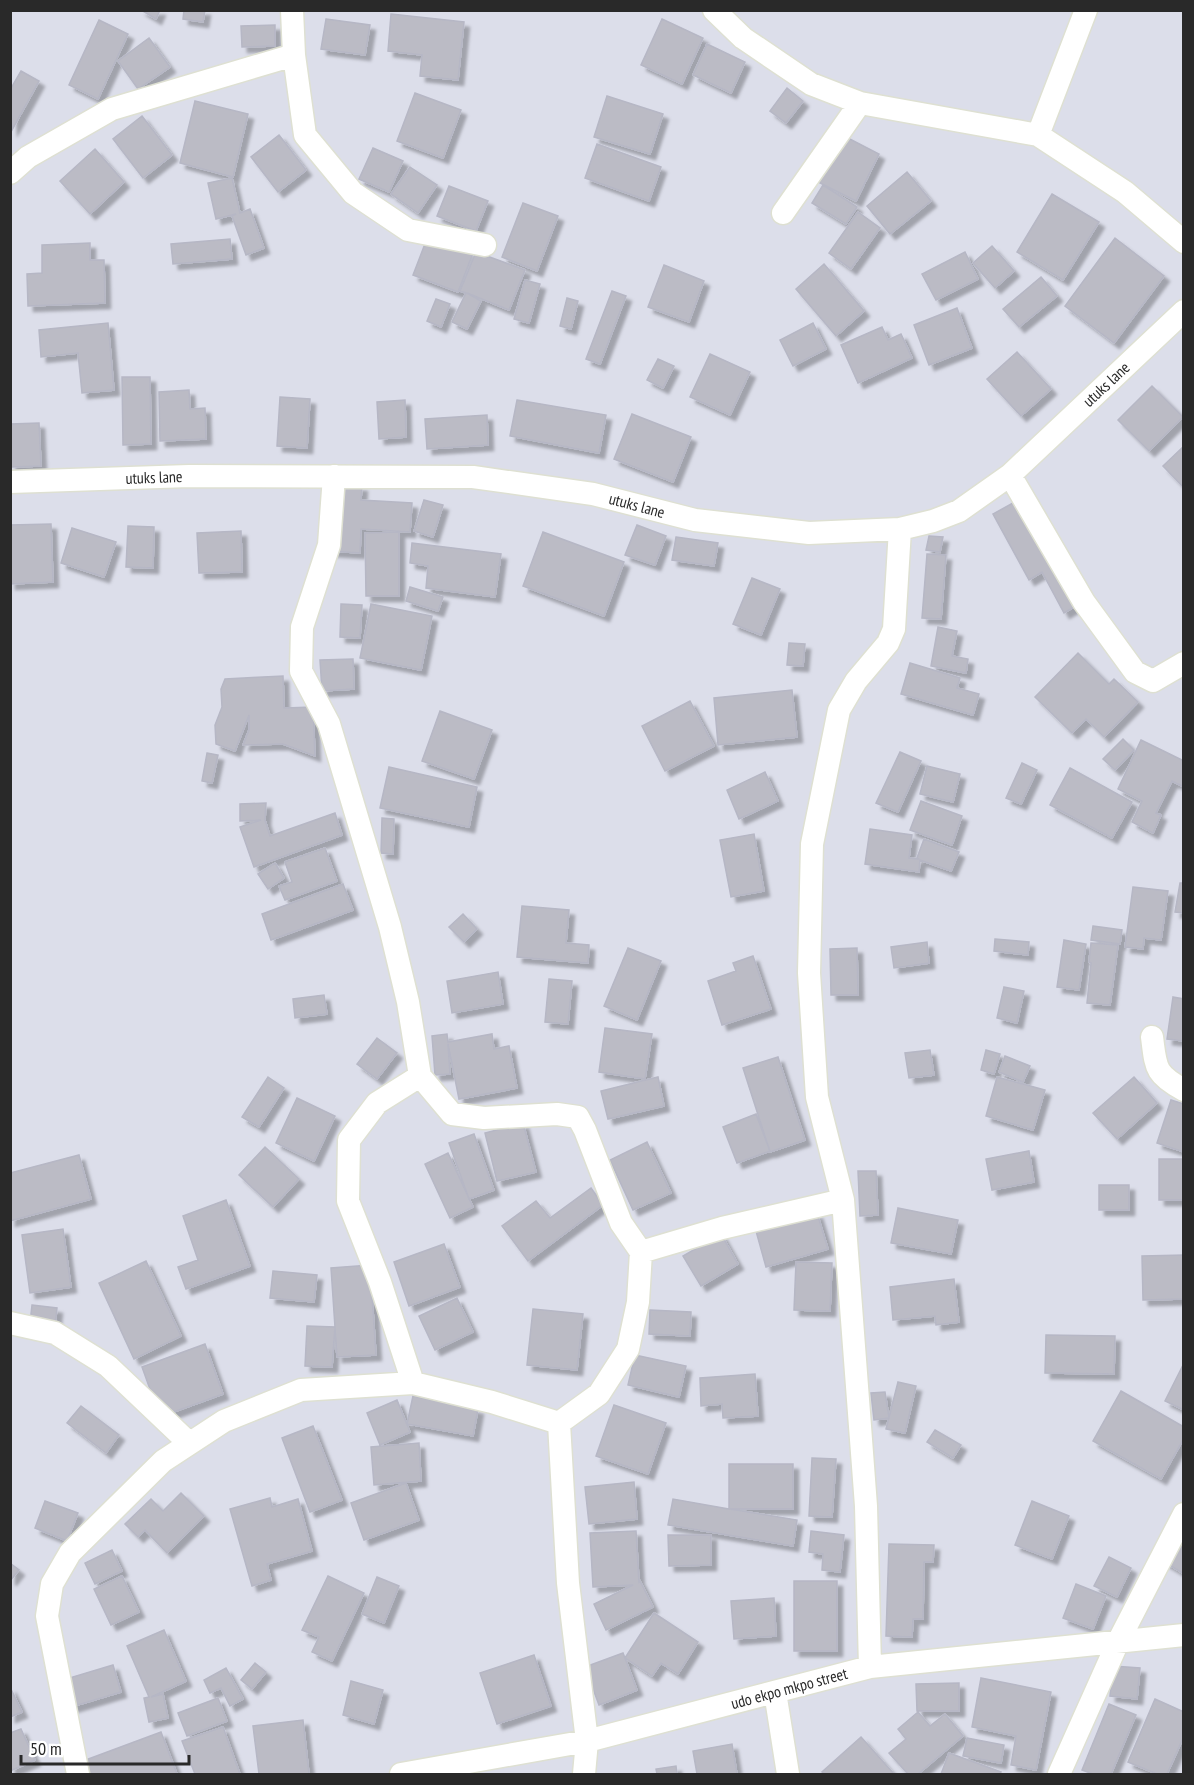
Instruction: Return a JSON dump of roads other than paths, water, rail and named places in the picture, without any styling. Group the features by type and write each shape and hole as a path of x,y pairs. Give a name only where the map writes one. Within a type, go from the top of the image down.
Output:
{"street":[{"path":"292,10 294,55 305,135 353,193 408,230 485,245"},
{"path":"714,10 743,38 811,84 860,103 1038,135 1125,192 1184,242"},
{"path":"1038,135 1086,10"},
{"path":"10,173 28,157 112,109 294,55"},
{"path":"783,213 860,103"},
{"name":"utuks lane","path":"10,482 189,476 473,477 593,494 694,520 809,533 900,529 933,521 959,511 1010,475 1184,310"},
{"path":"1010,475 1084,602 1135,672 1153,681 1184,663"},
{"path":"334,476 329,545 302,627 301,671 329,724 390,927 408,1002 420,1076 452,1114 484,1118 557,1114 578,1117 621,1223 641,1252 638,1302 628,1349 599,1394 559,1423"},
{"path":"870,1667 866,1506 843,1200 817,1097 810,973 812,844 839,710 856,681 888,644 894,629 900,529"},
{"path":"1152,1037 1156,1068 1171,1083 1184,1090"},
{"path":"413,1383 380,1282 348,1202 349,1140 378,1103 420,1076"},
{"path":"641,1252 722,1228 843,1200"},
{"path":"10,1323 55,1333 108,1366 189,1443"},
{"path":"78,1774 47,1616 52,1584 70,1553 163,1461 224,1421 301,1390 413,1383 492,1402 559,1423"},
{"path":"559,1423 568,1583 587,1741 584,1774"},
{"path":"1059,1774 1118,1642 1184,1514"},
{"name":"udo ekpo mkpo street","path":"401,1774 587,1741 870,1667 1184,1635"},
{"path":"775,1692 788,1774"}]}
